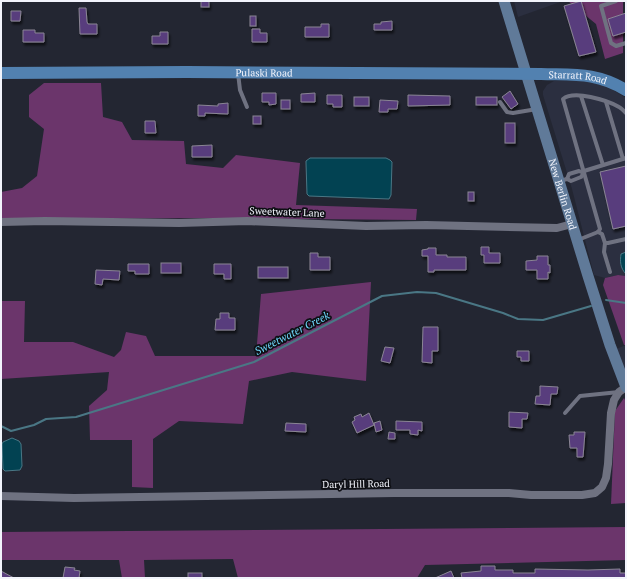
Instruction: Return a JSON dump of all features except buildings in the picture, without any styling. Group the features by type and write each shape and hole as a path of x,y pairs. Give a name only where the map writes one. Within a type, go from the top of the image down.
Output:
{"main road":[{"name":"Pulaski Road","path":"1,73 526,74"},
{"name":"Starratt Road","path":"526,74 587,76 613,82 626,90"}],"street":[{"name":"New Berlin Road","path":"504,1 537,109 563,180 572,224 624,389"},
{"name":"Sweetwater Lane","path":"1,222 45,220 179,223 246,221 366,226 426,225 557,228 572,224"},
{"name":"Daryl Hill Road","path":"1,496 74,498 394,493 509,493 538,495 582,495 595,493 602,487 606,478 611,413 614,400 624,389"}],"lane":[{"path":"616,1 601,6 611,43 616,46 626,43"},
{"path":"238,73 240,90 247,106"},
{"path":"598,232 600,229 563,99 567,96 593,97 618,107 626,113"},
{"path":"582,96 603,165"},
{"path":"500,102 507,112 513,113 537,109"},
{"path":"563,180 569,174 579,171 584,172 624,158 606,102"},
{"path":"563,180 571,180 581,177 584,172"},
{"path":"577,240 598,232"},
{"path":"598,232 602,234 605,243 604,252 610,272"},
{"path":"605,243 626,239"},
{"path":"565,413 580,396 624,389"}],"shaded area":[{"path":"514,1 563,1 518,17"},
{"path":"568,1 623,1 623,53 605,59 596,24"},
{"path":"581,80 598,84 613,90 626,98 626,276 618,275 605,278 594,275 572,189 543,95 543,91 547,85 554,81"},
{"path":"44,83 101,83 103,117 122,122 132,140 184,141 186,164 223,168 236,155 300,163 296,205 417,209 416,220 216,218 1,219 1,192 22,188 37,176 44,129 29,117 29,95"},
{"path":"310,158 386,158 392,162 391,195 389,199 309,196 307,194 306,161"},
{"path":"626,252 626,274 621,264 621,254"},
{"path":"618,275 626,276 626,345 624,345 603,285 605,278"},
{"path":"371,282 366,381 292,372 249,381 243,424 179,421 153,439 153,488 132,487 132,440 90,440 89,406 107,390 109,372 1,379 1,301 25,301 24,342 73,342 114,357 121,350 126,332 146,336 155,356 256,356 261,294"},
{"path":"626,345 626,374 616,349"},
{"path":"624,398 626,402 626,503 611,504 615,411"},
{"path":"12,438 19,441 21,444 22,466 20,470 5,471 3,469 2,444 3,442"},
{"path":"626,527 626,560 425,565 417,578 238,578 233,559 144,560 145,578 122,578 119,560 1,560 1,532"}],"waterway":[{"name":"Sweetwater Creek","path":"1,426 11,431 34,425 46,419 76,417 254,362 382,296 417,292 436,293 518,319 543,320 591,306"},
{"name":"Sweetwater Creek","path":"606,300 626,303"}]}
